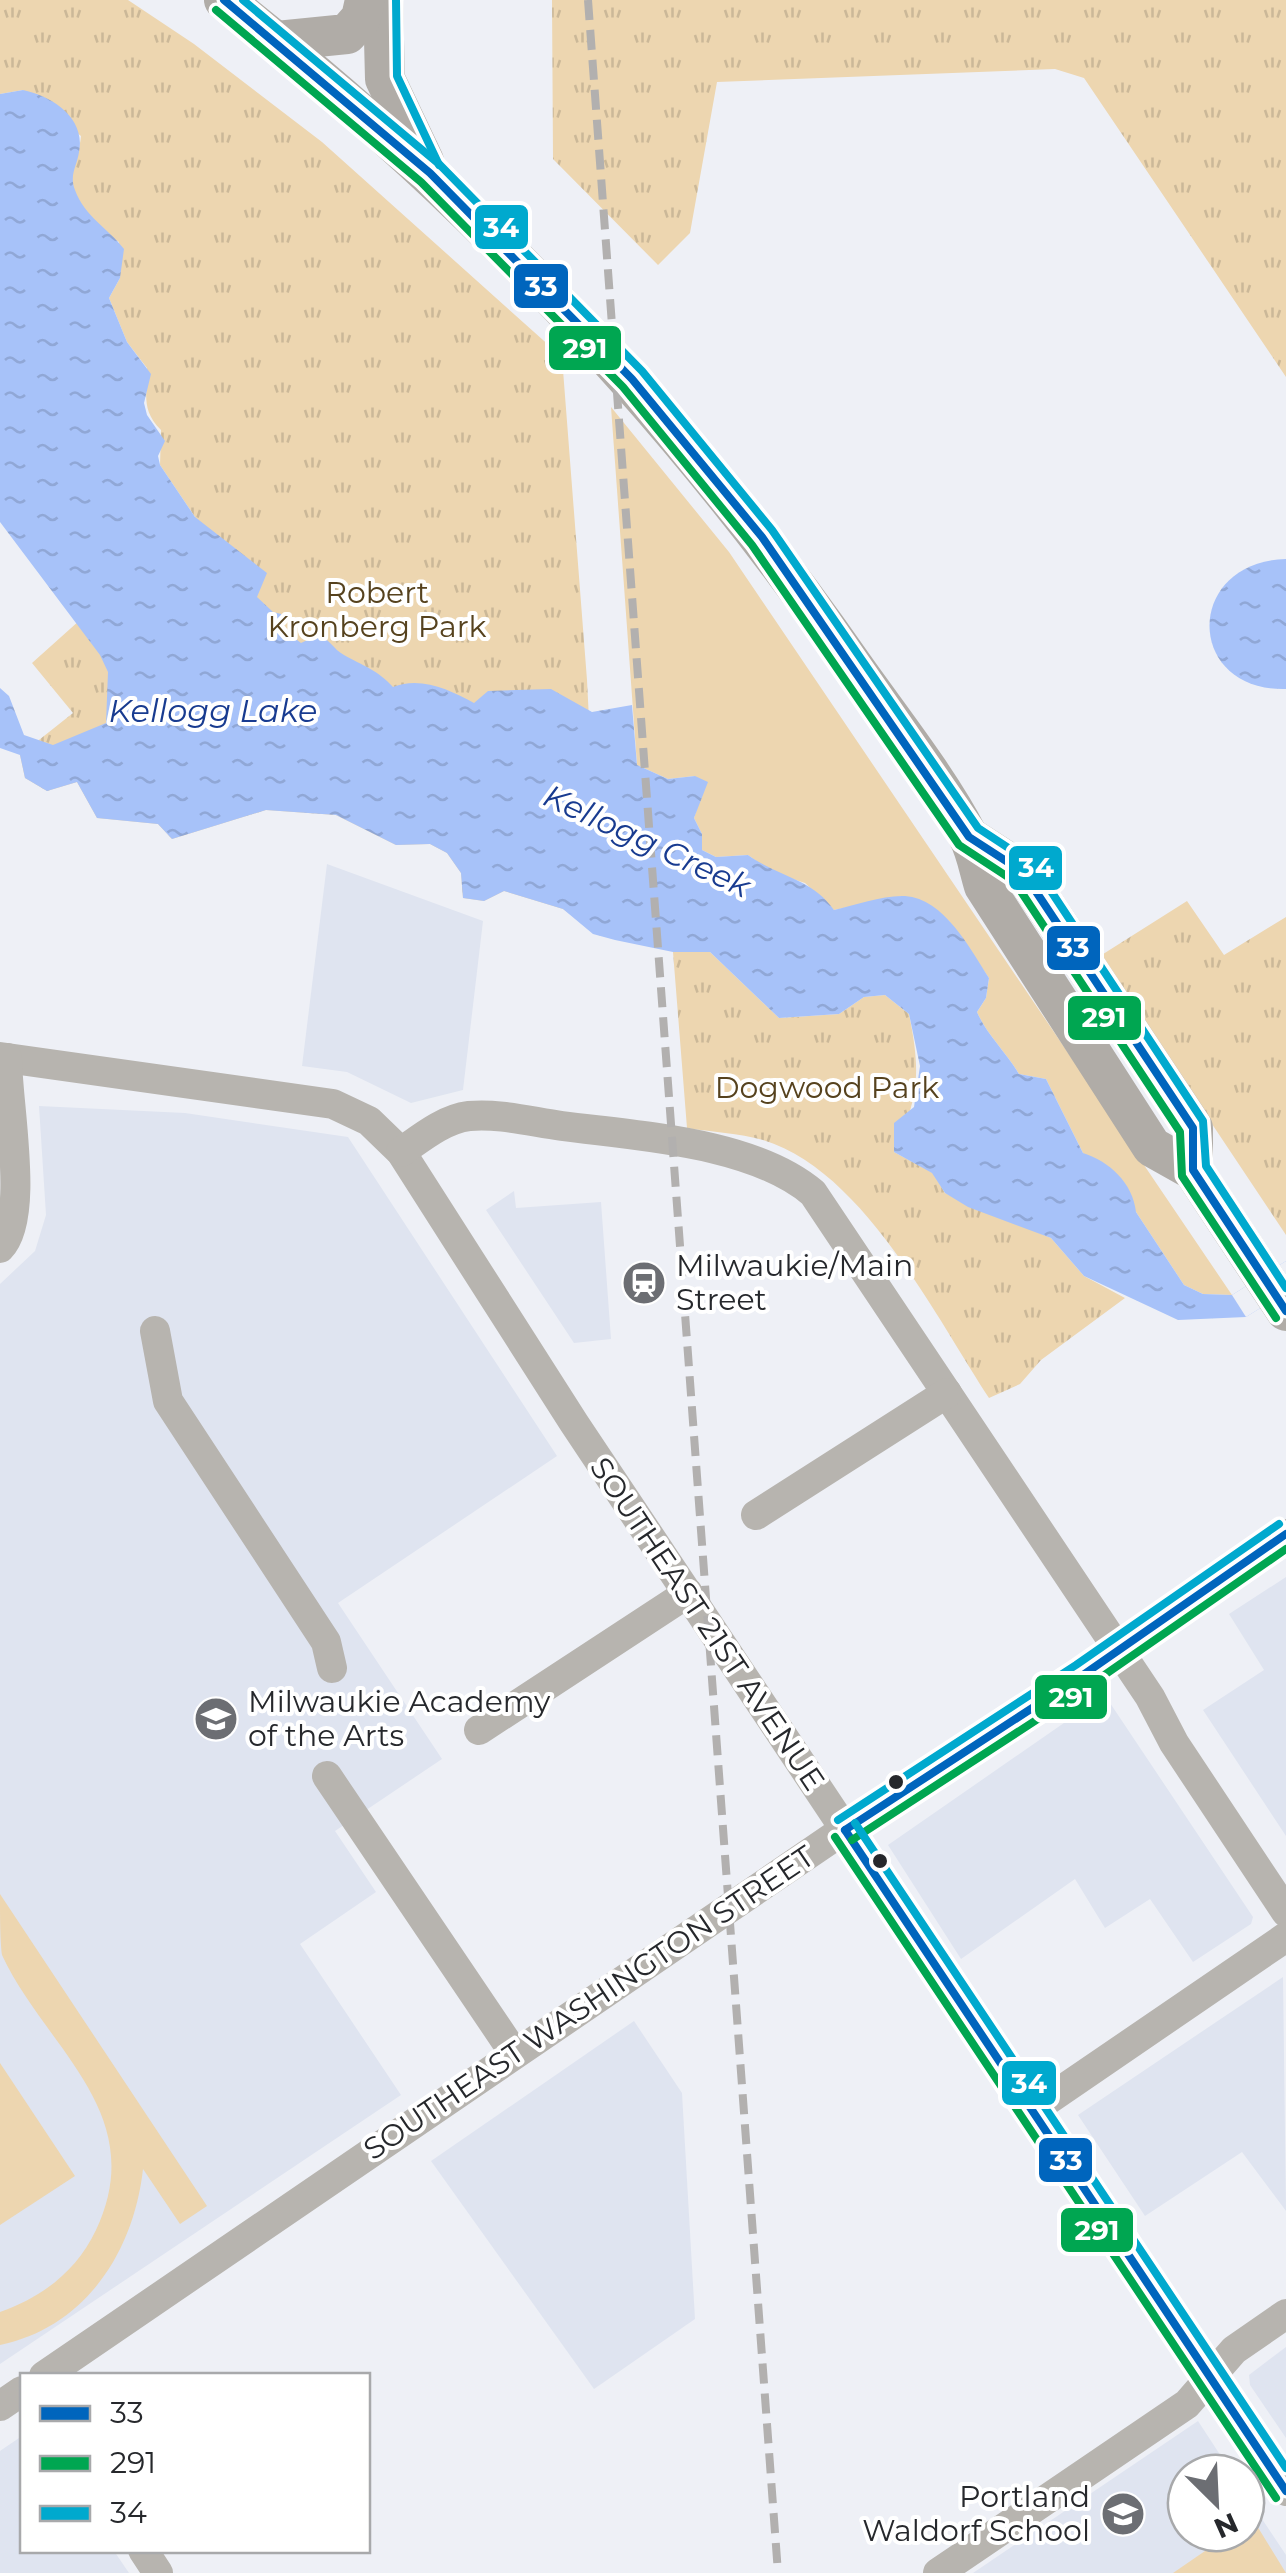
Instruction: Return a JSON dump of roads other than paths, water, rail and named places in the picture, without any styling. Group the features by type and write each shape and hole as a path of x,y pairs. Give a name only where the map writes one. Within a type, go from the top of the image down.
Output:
{"main road":[{"path":"224,0 430,174 559,302 694,452 799,588 968,837 984,886 1152,1146 1194,1170 1275,1294"},
{"path":"277,41 347,34 361,18 365,0"},
{"path":"383,0 385,79 430,174"},
{"path":"968,837 1023,872 1193,1128 1194,1170"},
{"path":"1084,1040 1113,1050 1142,1096 1151,1101 1174,1099"}],"street":[{"name":"SOUTHEAST 21ST AVENUE","path":"4,1057 333,1104 369,1121 401,1152 688,1593 1286,2491"},
{"path":"4,1057 18,1205 5,1243"},
{"path":"401,1152 453,1121 487,1116 636,1136 772,1167 813,1193 1117,1648 1286,1912"},
{"path":"155,1331 168,1402 326,1642 332,1668"},
{"path":"756,1515 948,1393"},
{"name":"SOUTHEAST WASHINGTON STREET","path":"48,2373 514,2053 1083,1675 1286,1534"},
{"path":"480,1730 688,1593"},
{"path":"327,1776 514,2053"},
{"path":"1033,2110 1286,1937"},
{"path":"938,2573 1172,2415 1234,2350 1286,2314"}],"water":[{"name":"Kellogg Lake","path":"23,90 45,97 72,119 80,140 73,175 75,190 91,215 124,249 120,278 109,298 127,342 151,374 144,403 147,415 165,441 158,456 160,465 195,517 267,573 257,597 281,614 284,630 301,643 318,635 322,637 393,687 425,684 474,703 488,691 551,689 592,712 632,705 637,765 668,779 695,776 708,782 694,818 702,834 702,850 716,857 748,855 816,891 834,910 905,896 919,899 944,915 989,978 986,998 977,1012 986,1028 1019,1074 1046,1079 1083,1153 1102,1162 1125,1183 1136,1212 1184,1285 1203,1294 1232,1295 1286,1261 1286,1292 1246,1317 1178,1320 1084,1276 1051,1238 968,1207 945,1193 932,1173 894,1152 894,1123 914,1107 920,1066 909,1014 885,995 864,997 839,1014 779,1018 710,952 673,952 593,934 563,909 504,891 484,901 463,898 461,873 447,853 430,844 396,845 336,815 266,810 172,839 158,824 97,818 77,782 47,791 25,778 20,755 0,748 0,688 9,696 24,735 53,745 106,723 108,672 100,655 0,522 0,94"},
{"path":"1286,559 1286,689 1253,684 1229,670 1214,650 1210,626 1214,602 1228,581 1252,566"}],"railway":[{"path":"588,0 778,2573"}],"place":[{"name":"Milwaukie/Main Street","path":"644,1283"},
{"name":"Milwaukie Academy of the Arts","path":"216,1719"},
{"name":"Portland Waldorf School","path":"1123,2514"}],"park label":[{"name":"Robert Kronberg Park","path":"377,610"},
{"name":"Dogwood Park","path":"827,1088"}],"water label":[{"name":"Kellogg Creek","path":"647,841"}]}
